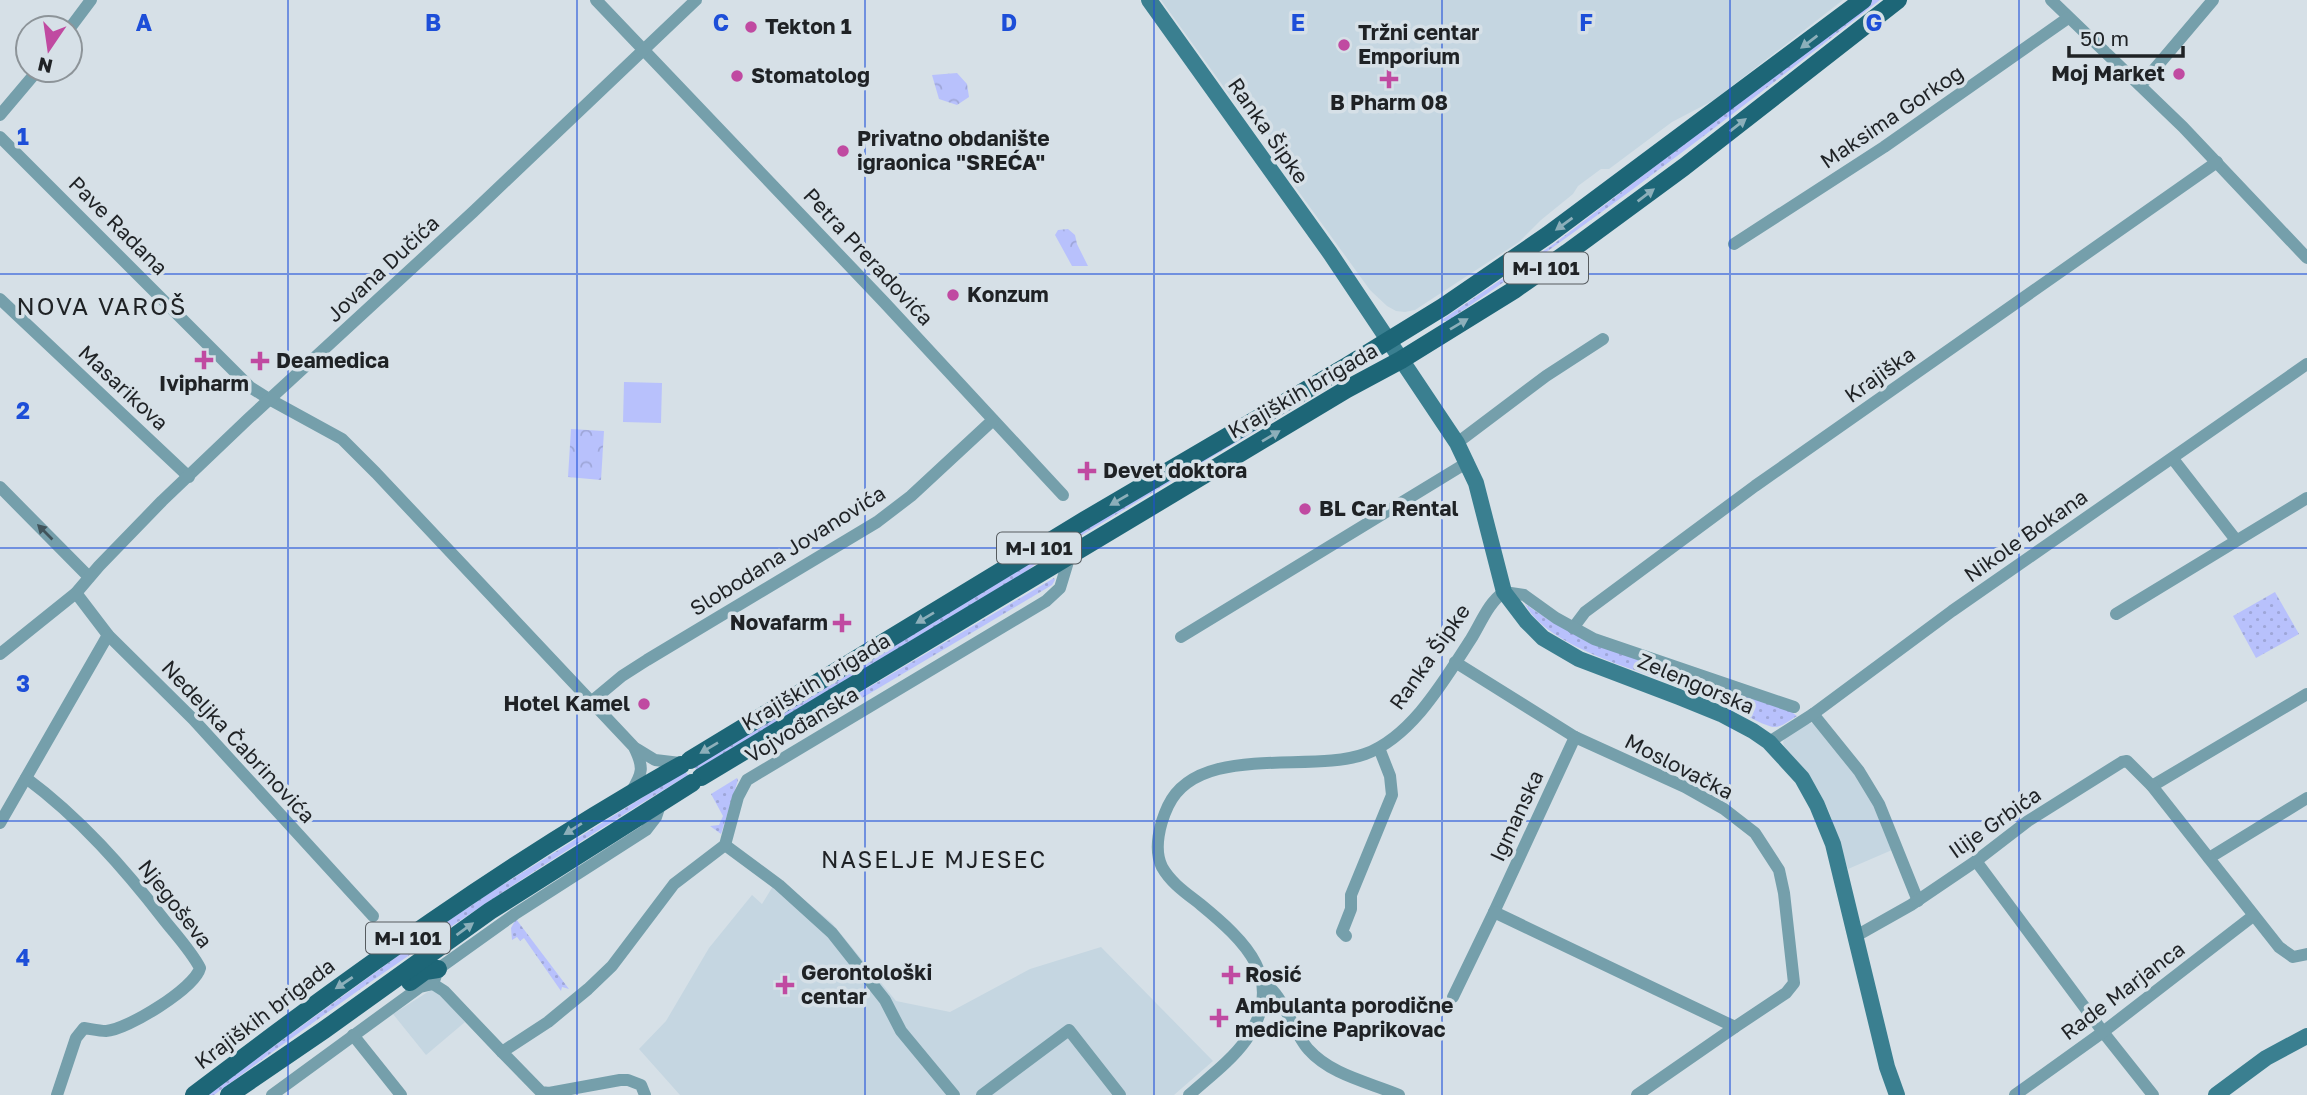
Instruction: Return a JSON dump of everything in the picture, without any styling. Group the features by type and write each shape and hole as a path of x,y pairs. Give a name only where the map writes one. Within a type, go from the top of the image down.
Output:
{"main road":[{"name":"Krajiških brigada","path":"194,1095 332,991 477,890 631,793 1389,341 1559,228 1863,0"},
{"name":"Krajiških brigada","path":"229,1095 490,911 696,780 1514,290 1615,218 1898,0"},
{"path":"302,1045 336,1033 425,971 435,977"}],"street":[{"path":"596,0 644,48"},
{"name":"Jovana Dučića","path":"0,654 76,593 269,399 473,212 696,0"},
{"name":"Ranka Šipke","path":"1149,0 1330,253 1457,443 1468,462 1485,513 1504,592 1493,601 1416,718 1396,737 1379,748 1364,755 1333,762 1276,762 1228,767 1195,779 1180,790 1169,805 1159,836 1158,854 1161,865 1172,881 1246,946 1256,962 1263,984"},
{"path":"2051,0 2141,85 2307,258"},
{"path":"2141,85 2213,0"},
{"name":"Maksima Gorkog","path":"1734,244 1884,147 2068,18"},
{"name":"Petra Preradovića","path":"644,48 993,421 1024,450 1063,495"},
{"path":"0,115 26,84"},
{"name":"Pave Radana","path":"0,136 241,378 269,399"},
{"name":"Krajiška","path":"1573,628 1585,612 1755,486 2217,162"},
{"name":"Masarikova","path":"0,299 189,477"},
{"path":"1457,443 1546,376 1603,339"},
{"name":"Nikole Bokana","path":"1769,742 1813,714 1952,611 2307,364"},
{"path":"269,399 342,439 634,747 654,761 684,762"},
{"name":"Slobodana Jovanovića","path":"592,701 622,676 647,660 898,507 993,421"},
{"path":"2173,459 2236,540"},
{"path":"1181,636 1468,462"},
{"path":"0,487 89,577"},
{"path":"2116,614 2307,498"},
{"name":"Vojvođanska","path":"725,845 738,797 747,780 1046,601 1060,588 1070,555"},
{"path":"1504,592 1524,595 1573,628 1625,651 1794,707"},
{"name":"Zelengorska","path":"1504,592 1534,630 1563,652 1721,714 1769,742 1802,778 1833,844 1887,1067 1897,1095"},
{"name":"Nedeljka Čabrinovića","path":"76,593 108,635 193,719 373,916"},
{"path":"0,823 108,635"},
{"name":"Moslovačka","path":"1455,662 1575,737 1685,787 1724,809 1755,833 1779,870 1794,983 1786,993 1735,1027"},
{"path":"2152,786 2307,694"},
{"path":"1813,714 1859,771 1879,804 1918,901"},
{"name":"Igmanska","path":"1453,997 1575,737"},
{"path":"631,793 642,765 634,747"},
{"path":"1346,936 1342,932 1351,909 1351,895 1392,795 1390,775 1379,748"},
{"name":"Ilije Grbića","path":"1856,936 1918,901 2028,821 2122,762 2129,762 2152,786 2279,947 2293,957 2307,954"},
{"name":"Njegoševa","path":"26,778 60,803 105,849 150,902 200,968 195,978 132,1023 106,1031 84,1028 76,1038 57,1095"},
{"path":"2209,858 2307,798"},
{"path":"272,1095 435,977 515,914 646,830 656,817 661,802"},
{"path":"502,1052 548,1022 595,983 612,966 674,884 725,845 779,885 832,933 885,1000 901,1031 954,1095"},
{"path":"1976,861 2153,1095"},
{"path":"1494,912 1735,1027 1637,1095"},
{"name":"Rade Marjanca","path":"2015,1095 2103,1032 2252,916"},
{"path":"435,977 444,991 541,1092 628,1080 641,1085 645,1095"},
{"path":"1189,1095 1245,1041 1259,1017 1263,984 1273,989 1297,1034 1320,1060 1334,1069 1399,1095"},
{"path":"982,1095 1069,1030 1120,1095"},
{"path":"353,1035 401,1095"},
{"path":"2216,1095 2266,1058 2307,1036"}],"shaded area":[{"path":"1161,0 1843,0 1714,100 1672,122 1609,169 1601,169 1578,186 1573,194 1519,242 1415,310 1405,312 1387,306 1370,290 1280,166 1277,147 1258,120 1239,108"},
{"path":"1814,723 1856,774 1875,808 1892,850 1848,869 1829,811 1817,788 1783,742 1786,736 1806,724"},
{"name":"Gerontološki centar","path":"778,878 832,923 896,1001 950,1012 1030,969 1101,947 1213,1061 1174,1095 680,1095 639,1049 666,1021 709,948 752,895 762,904"},
{"path":"431,990 442,996 465,1022 426,1055 393,1014"}],"green space":[{"path":"1872,0 1880,0 1558,244 1447,321 1443,321 1555,243"},
{"path":"957,73 967,84 969,97 957,105 939,99 932,75"},
{"path":"1068,229 1075,235 1088,266 1072,266 1055,235 1058,230"},
{"path":"1348,375 1042,559 1009,585 696,770 694,766 1079,532"},
{"path":"624,382 662,383 661,423 623,422"},
{"path":"571,429 604,431 601,480 568,477"},
{"path":"1054,578 1052,585 783,745 812,721"},
{"path":"2275,592 2299,634 2256,658 2233,616"},
{"path":"1525,604 1552,622 1789,710 1797,716 1773,727 1710,696 1608,661 1558,636 1538,621"},
{"path":"685,771 688,775 506,890 388,970 214,1095 207,1095 413,945 491,892"},
{"path":"737,778 721,834 710,826 719,825 723,816 711,794"},
{"path":"516,919 569,989 562,987 561,991 524,938 520,941 517,937 512,940 511,928"}],"place":[{"name":"Tekton 1","path":"751,27"},
{"name":"Tržni centar Emporium","path":"1344,45"},
{"name":"Moj Market","path":"2179,74"},
{"name":"Stomatolog","path":"737,76"},
{"name":"B Pharm 08","path":"1389,79"},
{"name":"Privatno obdanište igraonica \"SREĆA\"","path":"843,151"},
{"name":"Konzum","path":"953,295"},
{"name":"Ivipharm","path":"204,360"},
{"name":"Deamedica","path":"260,361"},
{"name":"Devet doktora","path":"1087,471"},
{"name":"BL Car Rental","path":"1305,509"},
{"name":"Novafarm","path":"842,623"},
{"name":"Hotel Kamel","path":"644,704"},
{"name":"Rosić","path":"1231,975"},
{"name":"Gerontološki centar","path":"785,985"},
{"name":"Ambulanta porodične medicine Paprikovac","path":"1219,1018"}],"district":[{"name":"NOVA VAROŠ","path":"102,307"},
{"name":"NASELJE MJESEC","path":"934,860"}]}
